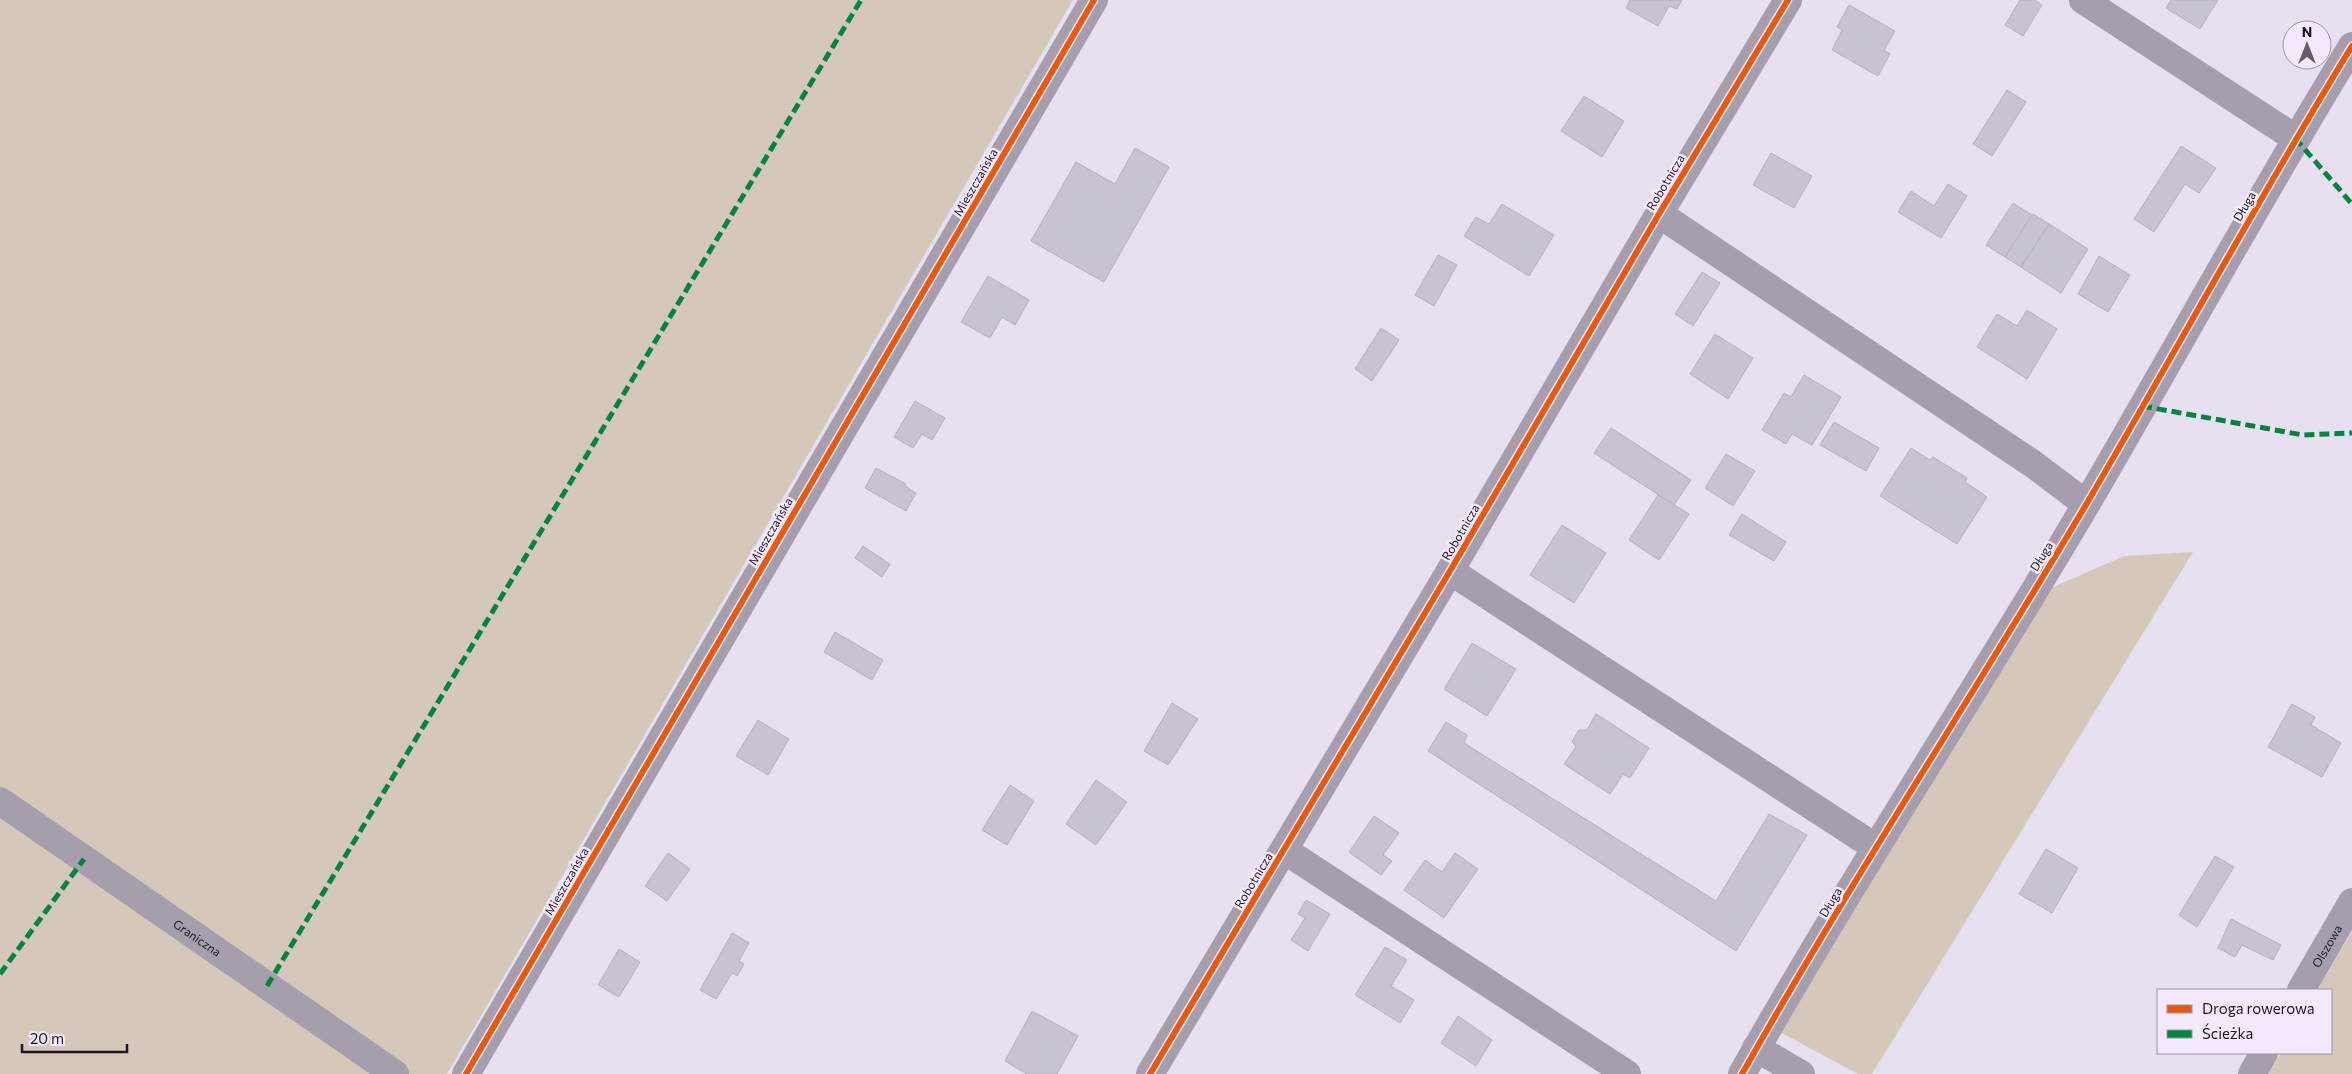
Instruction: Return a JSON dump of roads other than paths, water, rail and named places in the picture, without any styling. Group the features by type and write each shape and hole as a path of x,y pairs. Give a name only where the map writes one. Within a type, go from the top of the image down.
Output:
{"street":[{"name":"Mieszczańska","path":"466,1074 1094,0"},
{"name":"Robotnicza","path":"1150,1074 1450,571 1659,214 1788,0"},
{"path":"2083,0 2295,138"},
{"name":"Długa","path":"1742,1074 1875,847 2086,504 2295,138 2352,46"},
{"path":"1659,214 2033,464 2086,504"},
{"path":"1450,571 1875,847"},
{"name":"Graniczna","path":"0,801 395,1074"},
{"path":"1284,850 1627,1074"},
{"name":"Olszowa","path":"2302,989 2352,902"},
{"path":"1756,1048 1801,1074"},
{"path":"2252,1074 2263,1054"}]}
